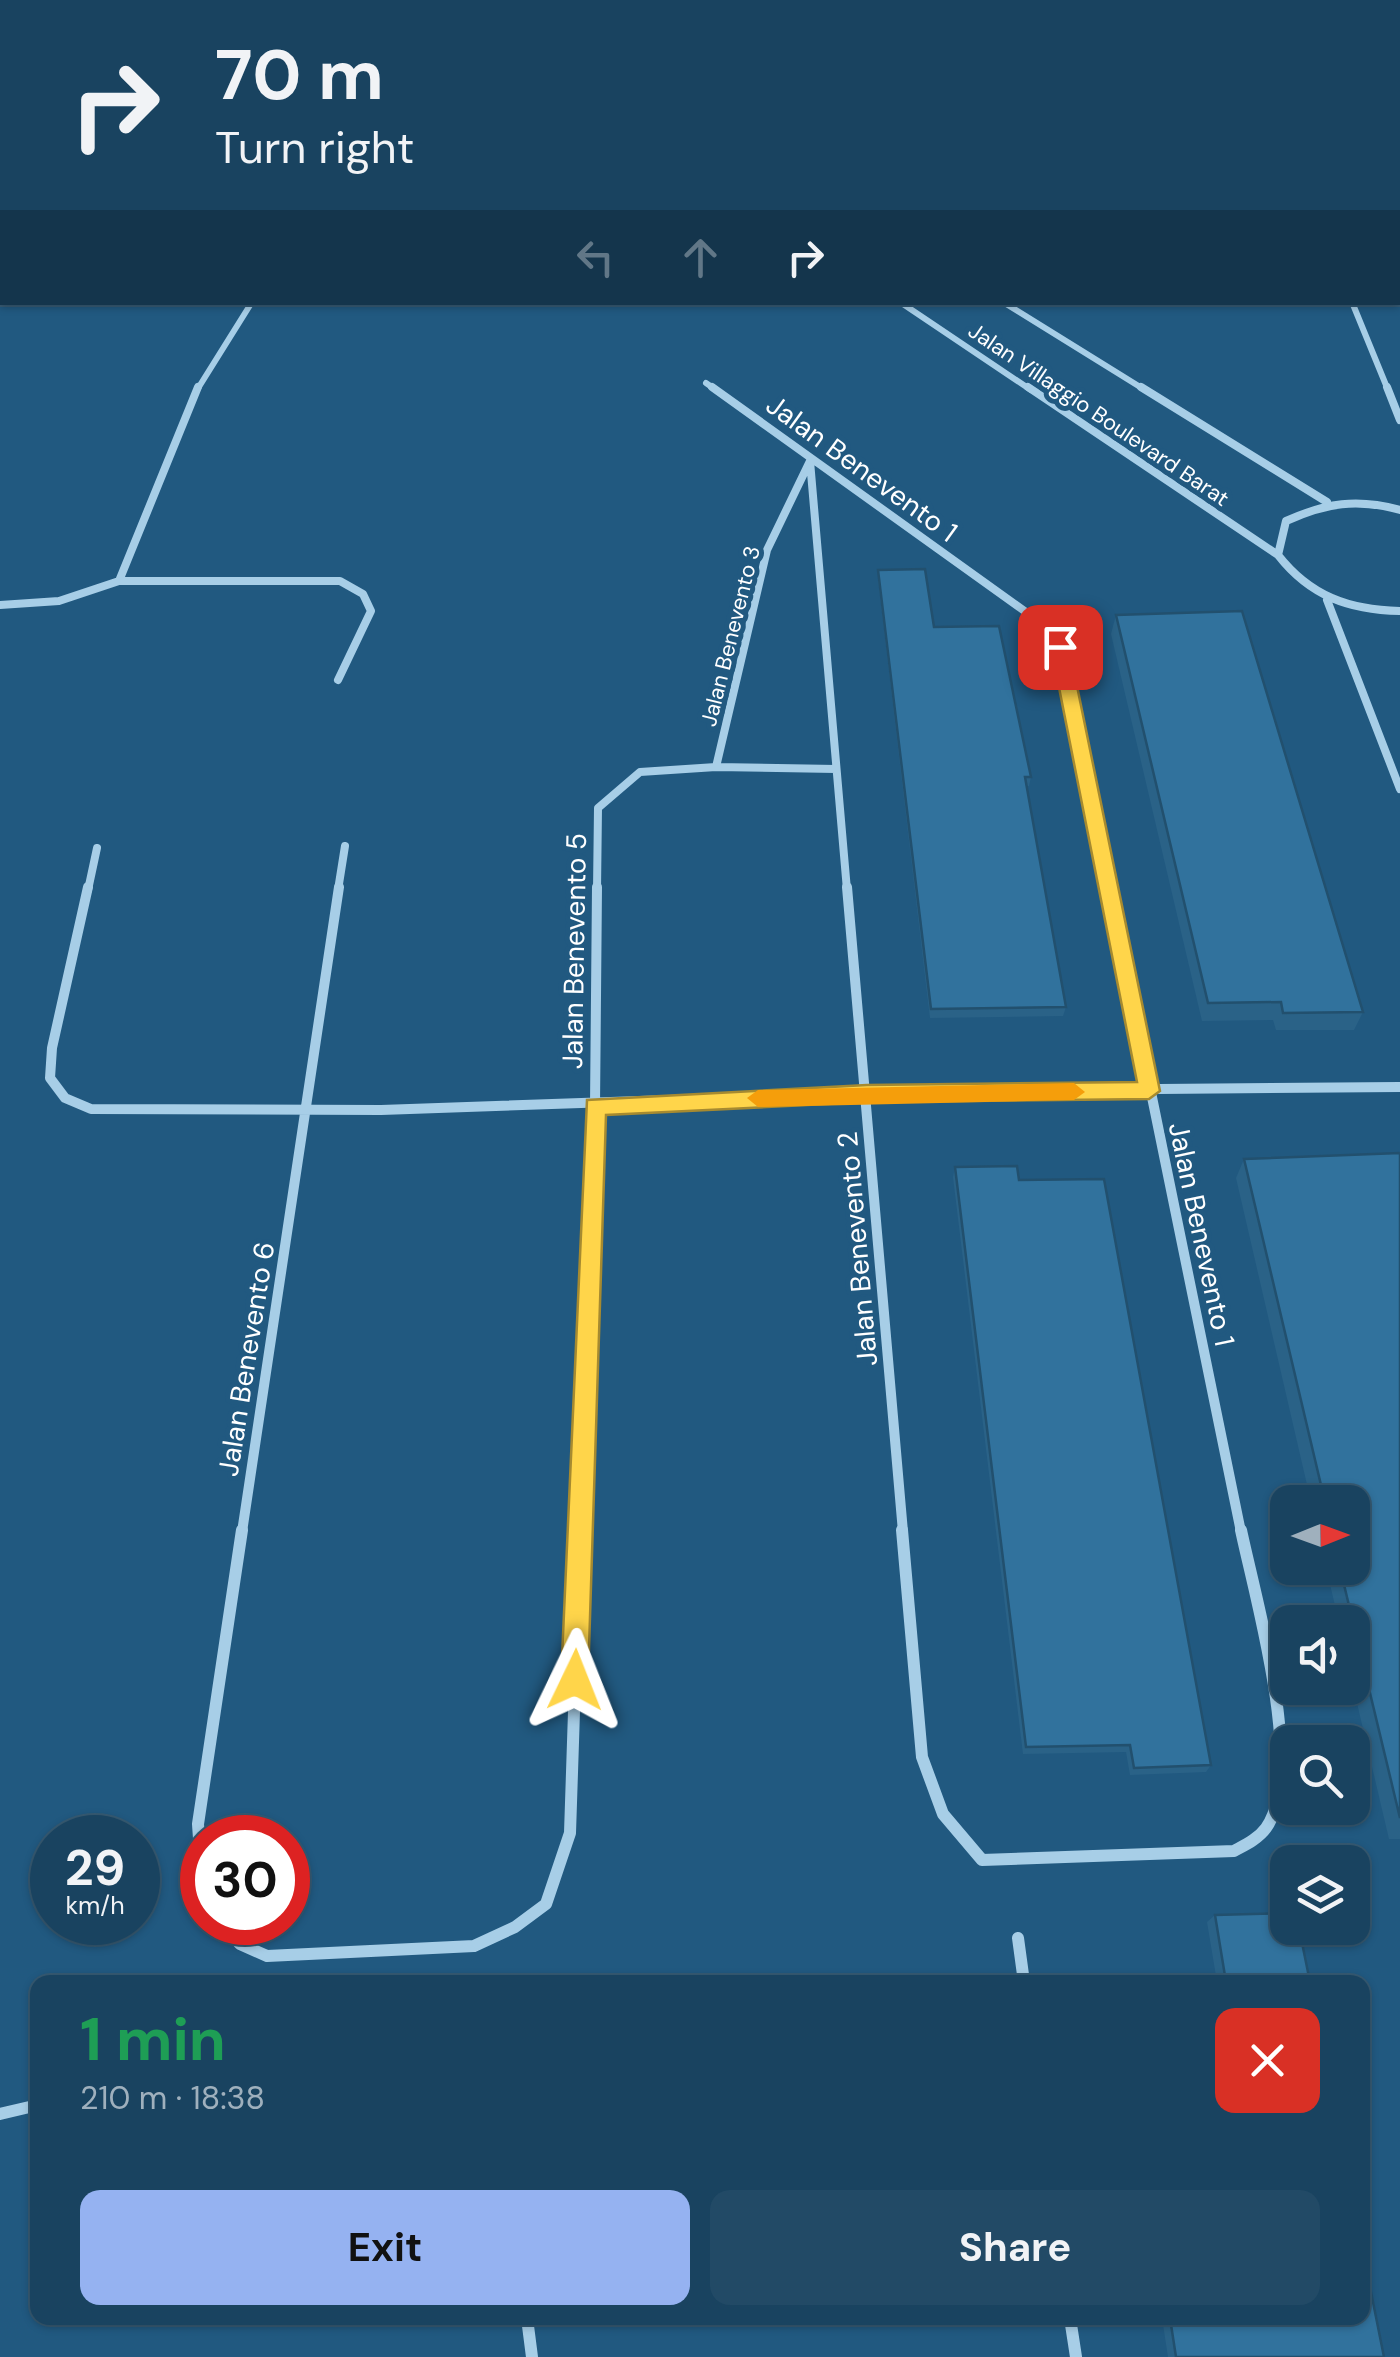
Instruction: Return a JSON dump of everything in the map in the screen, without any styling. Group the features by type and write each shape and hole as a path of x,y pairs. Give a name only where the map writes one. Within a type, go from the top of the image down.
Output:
{"street":[{"path":"119,581 200,383 250,305"},
{"name":"Jalan Villaggio Boulevard Barat","path":"904,305 1278,555 1296,580 1327,600"},
{"name":"Jalan Villaggio Boulevard Barat","path":"1008,305 1327,502"},
{"path":"1353,305 1400,420"},
{"name":"Jalan Benevento 1","path":"706,383 1044,624 1060,647 1271,1677 1277,1725"},
{"name":"Jalan Benevento 3","path":"716,767 767,550 810,460"},
{"name":"Jalan Benevento 2","path":"810,460 922,1757 930,1793 957,1839 982,1860 1234,1852 1266,1830 1270,1819"},
{"path":"1278,555 1286,522 1327,502 1372,501 1400,510"},
{"path":"0,605 58,601 119,581 340,581 363,594 371,611 338,680"},
{"path":"1327,600 1372,612 1400,611"},
{"path":"1327,600 1400,789"},
{"path":"716,767 836,769"},
{"name":"Jalan Benevento 5","path":"242,1945 267,1956 474,1946 515,1927 546,1904 570,1833 595,1106 598,808 640,772 716,767"},
{"name":"Jalan Benevento 6","path":"199,1815 345,846"},
{"path":"97,848 52,1048 50,1078 65,1098 91,1108 307,1111 595,1106 867,1093 1400,1087"},
{"path":"1018,1938 1023,1975"},
{"path":"0,2114 30,2107"},
{"path":"529,2325 532,2357"},
{"path":"1071,2325 1076,2357"}],"building":[{"path":"925,569 934,627 999,626 1031,777 1025,777 1066,1007 931,1009 878,570"},
{"path":"1242,611 1363,1012 1283,1013 1281,1002 1208,1003 1116,615"},
{"path":"1400,1153 1400,1818 1370,1693 1370,1605 1349,1605 1344,1585 1370,1585 1370,1485 1321,1485 1244,1159"},
{"path":"1017,1166 1019,1180 1104,1179 1211,1765 1134,1768 1130,1745 1026,1747 955,1167"},
{"path":"1270,1913 1270,1945 1302,1945 1309,1975 1225,1975 1215,1915"},
{"path":"1370,2287 1384,2357 1176,2357 1171,2325 1370,2325"}],"slow traffic":[{"path":"758,1098 1074,1092"}],"route":[{"path":"575,1680 595,1106 867,1093 1149,1091 1060,647"}]}
